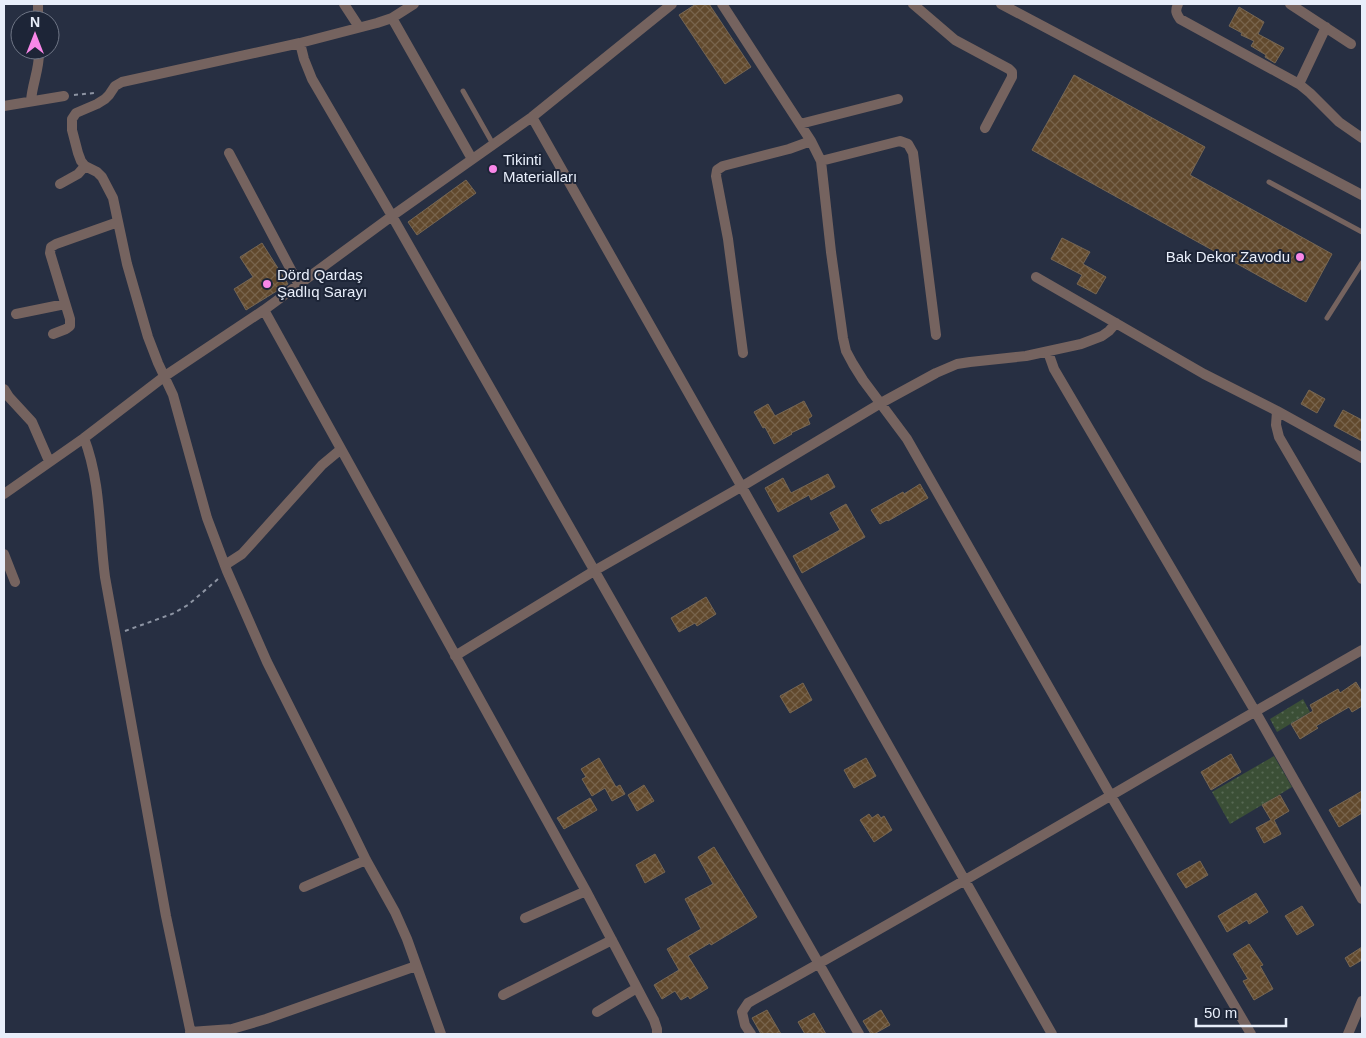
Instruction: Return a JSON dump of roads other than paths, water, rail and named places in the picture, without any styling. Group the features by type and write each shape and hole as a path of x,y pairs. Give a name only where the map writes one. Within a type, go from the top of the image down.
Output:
{"street":[{"path":"344,4 359,27"},
{"path":"414,4 392,18 300,43 122,82 114,86 105,99 76,113 72,119 72,130 81,161 85,166 102,177 113,198 127,264 148,337 158,363 174,395 207,518 226,568 267,662 366,860 395,912 407,939 441,1034"},
{"path":"4,494 84,438 165,376 264,310 532,117 672,4"},
{"path":"722,4 811,141 821,161 831,252 846,351 863,380 907,440 1111,796 1251,1034"},
{"path":"913,4 955,40 1010,69 1012,72 1012,78 985,128"},
{"path":"1001,4 1362,195"},
{"path":"1178,4 1176,14 1180,19 1299,84 1339,122 1362,138"},
{"path":"1290,4 1351,44"},
{"path":"392,18 472,160"},
{"path":"1299,84 1326,27"},
{"path":"300,43 312,79 859,1034"},
{"path":"31,101 39,60"},
{"path":"4,106 64,96"},
{"path":"800,124 898,99"},
{"path":"532,117 1052,1034"},
{"path":"743,353 728,239 716,176 717,170 724,166 789,149 811,141"},
{"path":"821,161 900,141 908,144 914,153 936,335"},
{"path":"229,153 298,285"},
{"path":"60,184 78,174 85,166"},
{"path":"53,334 70,326 70,319 50,253 51,247 118,222"},
{"path":"1036,277 1204,374 1277,411 1362,458"},
{"path":"16,314 65,304"},
{"path":"264,310 586,891 654,1020 657,1034"},
{"path":"455,656 594,571 881,403 936,373 957,364 1048,352 1091,341 1109,331 1116,323"},
{"path":"1048,352 1054,369 1255,711 1362,899"},
{"path":"4,389 8,397 32,422 50,461"},
{"path":"1277,411 1276,425 1279,437 1362,579"},
{"path":"84,438 94,471 105,577 166,916 191,1033 232,1029 266,1019 416,966"},
{"path":"226,568 242,554 322,465 340,450"},
{"path":"4,554 15,582"},
{"path":"751,1034 745,1025 742,1012 748,1003 965,881 1362,650"},
{"path":"304,887 366,860"},
{"path":"525,918 586,891"},
{"path":"503,995 612,940"},
{"path":"597,1012 638,988"},
{"path":"1348,1034 1362,1001"}],"lane":[{"path":"463,91 493,144"},
{"path":"1269,182 1362,232"},
{"path":"1327,318 1362,263"}],"place":[{"name":"Tikinti Materialları","path":"493,169"},
{"name":"Bak Dekor Zavodu","path":"1300,257"},
{"name":"Dörd Qardaş Şadlıq Sarayı","path":"267,284"}]}
